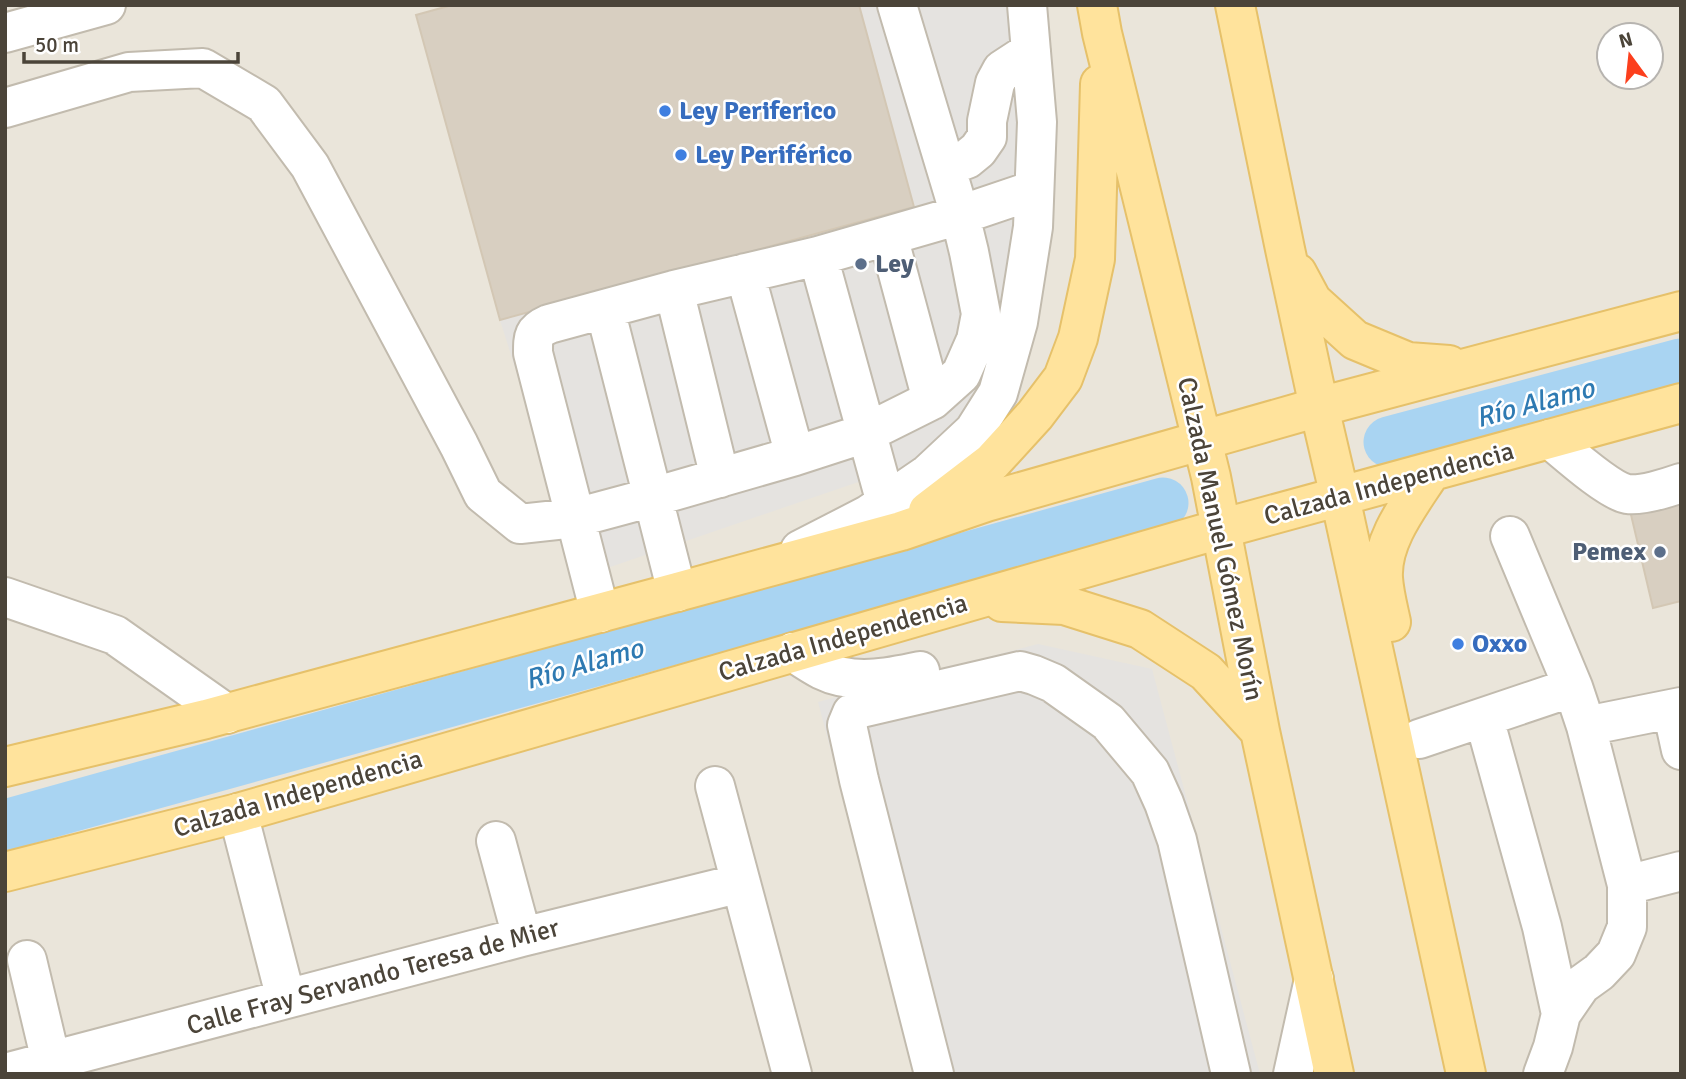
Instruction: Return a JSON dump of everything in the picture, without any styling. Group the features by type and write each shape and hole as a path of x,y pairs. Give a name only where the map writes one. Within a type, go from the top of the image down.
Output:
{"main road":[{"path":"1235,5 1285,249 1465,1074"},
{"path":"5,767 227,714 770,566 894,517 992,462 1035,415 1063,378 1079,338 1095,259 1099,19"},
{"name":"Calzada Manuel Gómez Morín","path":"1099,19 1211,477 1260,731 1335,1074"},
{"path":"1285,249 1312,301 1355,340 1408,362 1472,366"},
{"path":"894,517 986,502 1319,407 1681,311"},
{"name":"Calzada Independencia","path":"5,872 238,813 1220,529 1681,403"},
{"path":"1415,840 1425,784 1423,758 1387,607 1383,577 1388,544 1403,514 1430,473"},
{"path":"972,600 1064,605 1140,629 1206,672 1260,731"}],"street":[{"path":"5,33 106,5"},
{"path":"5,108 129,72 204,68 264,104 310,166 483,495 520,524 575,518 653,498 866,433 932,400 961,374 976,340 981,314 960,215 897,5"},
{"path":"894,517 928,474 974,431 998,393 1018,322 1033,227 1037,121 1027,5"},
{"path":"946,167 967,159 978,150 987,137 987,121 995,83 1002,70 1031,51"},
{"path":"600,612 533,353 533,336 540,328 674,290 818,256 960,215 1034,190"},
{"path":"888,236 932,400"},
{"path":"818,256 866,433 894,517"},
{"path":"746,273 795,456"},
{"path":"674,290 720,478"},
{"path":"605,309 677,592"},
{"path":"1550,439 1606,484 1627,494 1656,491 1681,483"},
{"path":"1510,536 1573,687 1586,726 1627,885 1627,927 1616,954 1599,972 1581,985 1561,1014 1543,1074"},
{"path":"5,597 115,635 227,714"},
{"path":"793,652 822,670 845,678 870,679 959,666 1020,671 1053,683 1108,722 1150,772 1177,840 1231,1074"},
{"path":"934,1074 847,725 852,713 861,708 1020,671"},
{"path":"1419,739 1573,687"},
{"path":"1586,726 1676,708 1681,750"},
{"path":"1485,718 1542,927 1561,1014"},
{"path":"715,786 792,1074"},
{"path":"238,813 286,999"},
{"path":"496,841 522,937"},
{"path":"1627,885 1681,871"},
{"name":"Calle Fray Servando Teresa de Mier","path":"5,1073 522,937 741,883"},
{"path":"27,960 51,1061"},
{"path":"1293,1074 1314,979"}],"shaded area":[{"path":"5,5 1681,5 1681,1074 5,1074"},
{"name":"Ley","path":"859,5 1017,5 1030,155 995,393 908,465 581,577 500,320 914,207"},
{"path":"1038,644 1152,669 1260,1074 916,1074 818,702"}],"building":[{"name":"Ley Periferico","path":"452,5 859,5 914,207 500,320 416,15"},
{"name":"Pemex","path":"1681,490 1681,601 1653,608 1628,502"}],"waterway":[{"name":"Río Alamo","path":"1389,442 1681,364"},
{"name":"Río Alamo","path":"5,825 1163,503"}],"place":[{"name":"Ley Periferico","path":"665,111"},
{"name":"Ley Periférico","path":"681,155"},
{"name":"Ley","path":"861,264"},
{"name":"Pemex","path":"1660,552"},
{"name":"Oxxo","path":"1458,644"}]}
